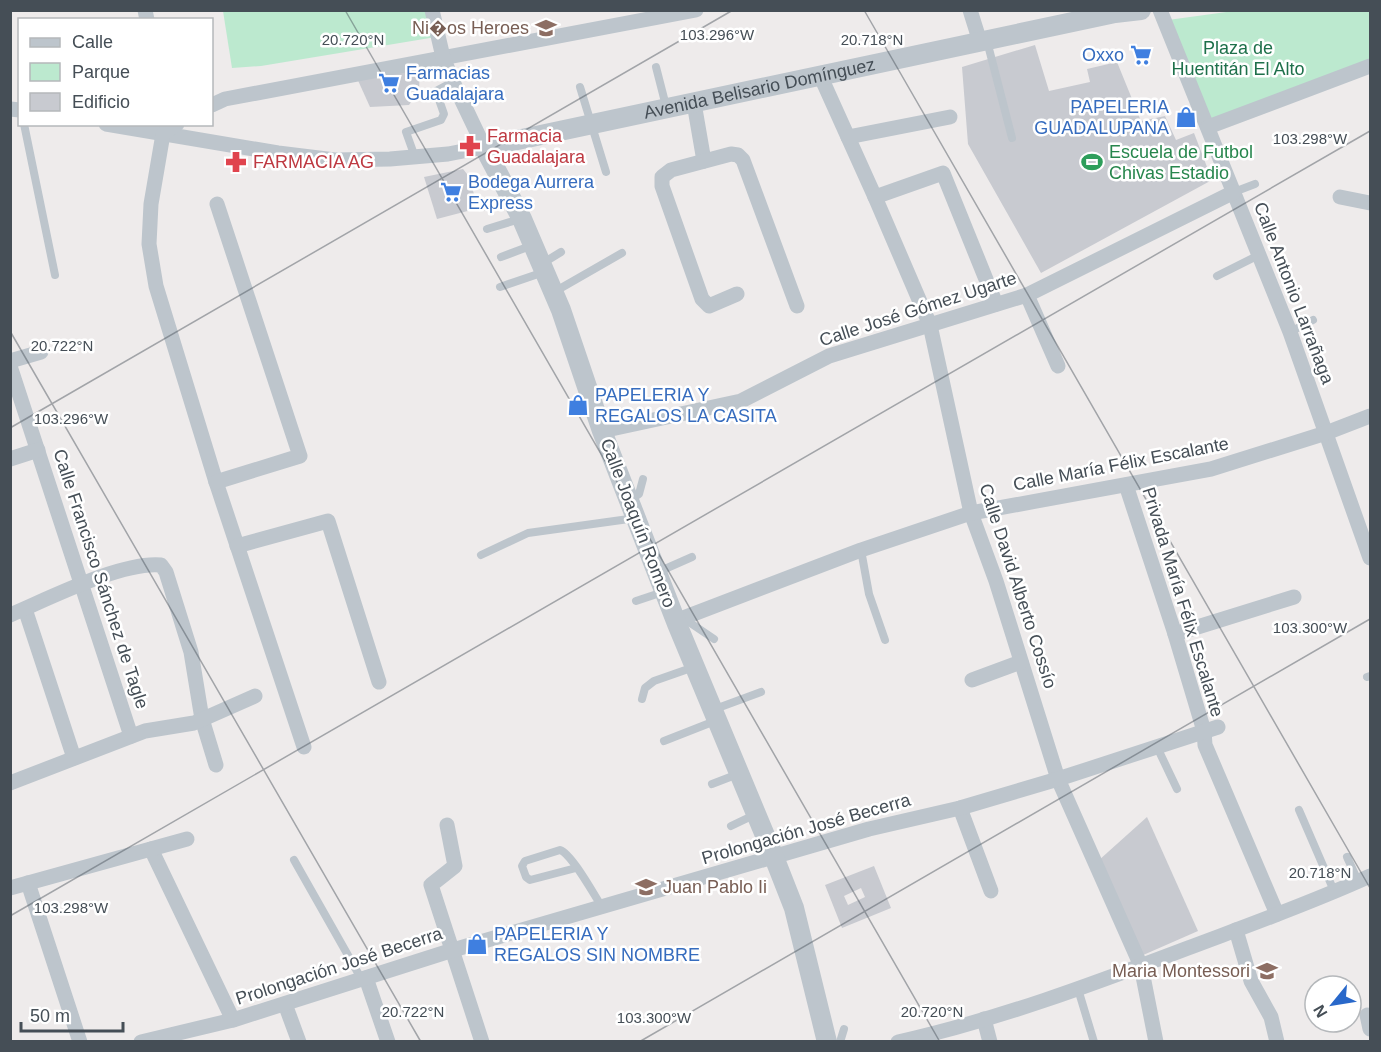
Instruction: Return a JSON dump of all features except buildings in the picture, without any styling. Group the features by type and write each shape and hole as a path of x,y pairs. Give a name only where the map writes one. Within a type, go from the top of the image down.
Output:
{"street":[{"name":"Calle Joaquín Romero","path":"432,10 443,57 453,82 484,147 511,196 554,292 602,431 664,592 680,621 694,667 794,908 827,1041"},
{"path":"213,105 225,99 696,10"},
{"path":"970,10 983,41"},
{"name":"Avenida Belisario Domínguez","path":"484,147 1112,12 1141,10"},
{"name":"Calle Antonio Larrañaga","path":"1160,10 1290,332 1371,558"},
{"path":"1208,127 1371,66"},
{"name":"Calle David Alberto Cossío","path":"820,75 930,326 971,513 996,581 1058,779 1141,966 1156,1041"},
{"path":"694,103 704,161"},
{"path":"848,137 950,117"},
{"path":"125,126 145,131 170,128 278,153 335,160 415,157 484,147"},
{"path":"170,128 158,162 151,204 149,244 156,286 216,482 304,747"},
{"path":"145,131 158,162"},
{"path":"737,294 709,306 702,299 662,186 663,177 671,171 731,154 738,155 743,160 798,306"},
{"path":"875,197 943,173 996,304"},
{"name":"Calle José Gómez Ugarte","path":"602,431 741,401 829,356 1028,295 1234,192"},
{"path":"1340,197 1371,203"},
{"path":"216,482 300,456 217,204"},
{"path":"1028,295 1058,366"},
{"path":"10,361 41,352"},
{"name":"Calle Francisco Sánchez de Tagle","path":"10,366 132,736"},
{"name":"Calle María Félix Escalante","path":"680,621 861,550 971,513 1211,469 1326,433 1371,416"},
{"path":"10,459 38,450"},
{"name":"Privada María Félix Escalante","path":"1126,485 1175,634 1211,729 1205,745 1277,914"},
{"path":"237,546 328,520 379,682"},
{"path":"10,615 82,584 130,567 161,565 166,572 191,652 202,719 216,765"},
{"path":"1175,634 1294,597"},
{"path":"25,609 74,758"},
{"path":"972,680 1021,662"},
{"path":"10,783 145,731 194,723 255,696"},
{"name":"Prolongación José Becerra","path":"141,1041 232,1020 453,950 869,829 960,808 1211,729"},
{"path":"960,808 991,891"},
{"path":"447,825 455,866 431,885 482,1041"},
{"path":"10,888 187,839"},
{"path":"151,849 232,1020"},
{"path":"898,1041 916,1040 1078,989 1236,930 1364,878"},
{"path":"28,883 80,1041"},
{"path":"1236,930 1251,981 1271,1017 1277,1041"},
{"path":"364,979 388,1041"},
{"path":"285,1004 299,1041"},
{"path":"984,1019 990,1041"}],"lane":[{"path":"983,41 1012,138"},
{"path":"656,67 667,108"},
{"path":"415,157 406,132 441,120 444,114 436,91 453,82"},
{"path":"580,87 606,172"},
{"path":"24,126 55,275"},
{"path":"1234,192 1255,184"},
{"path":"487,207 511,196"},
{"path":"487,229 522,219"},
{"path":"501,257 533,245"},
{"path":"500,287 543,268 561,252"},
{"path":"554,292 622,253"},
{"path":"1217,276 1259,255"},
{"path":"1290,332 1313,320"},
{"path":"481,555 528,533 633,510 643,479"},
{"path":"861,550 869,594 885,640"},
{"path":"657,573 692,557"},
{"path":"636,601 664,592"},
{"path":"680,621 714,639"},
{"path":"642,699 645,688 654,681 694,667"},
{"path":"664,741 761,692"},
{"path":"1157,747 1177,789"},
{"path":"712,784 738,774"},
{"path":"1299,810 1334,891"},
{"path":"731,826 755,814"},
{"path":"576,868 530,880 526,877 522,866 525,861 560,850 565,852 576,868 602,907"},
{"path":"1347,857 1364,878"},
{"path":"294,860 364,979"},
{"path":"1078,989 1094,1041"},
{"path":"840,1041 844,1029"}],"green space":[{"name":"Plaza de Huentitán El Alto","path":"1241,10 1370,11 1370,62 1211,120 1168,20"},
{"path":"223,11 430,11 436,37 261,66 232,68"}],"place":[{"name":"Ni�os Heroes","path":"546,28"},
{"name":"Oxxo","path":"1141,55"},
{"name":"Farmacias Guadalajara","path":"389,83"},
{"name":"PAPELERIA GUADALUPANA","path":"1186,117"},
{"name":"Farmacia Guadalajara","path":"470,146"},
{"name":"FARMACIA AG","path":"236,162"},
{"name":"Escuela de Futbol Chivas Estadio","path":"1092,162"},
{"name":"Bodega Aurrera Express","path":"451,192"},
{"name":"PAPELERIA Y REGALOS LA CASITA","path":"578,405"},
{"name":"Juan Pablo Ii","path":"646,887"},
{"name":"PAPELERIA Y REGALOS SIN NOMBRE","path":"477,944"},
{"name":"Maria Montessori","path":"1267,971"}]}
